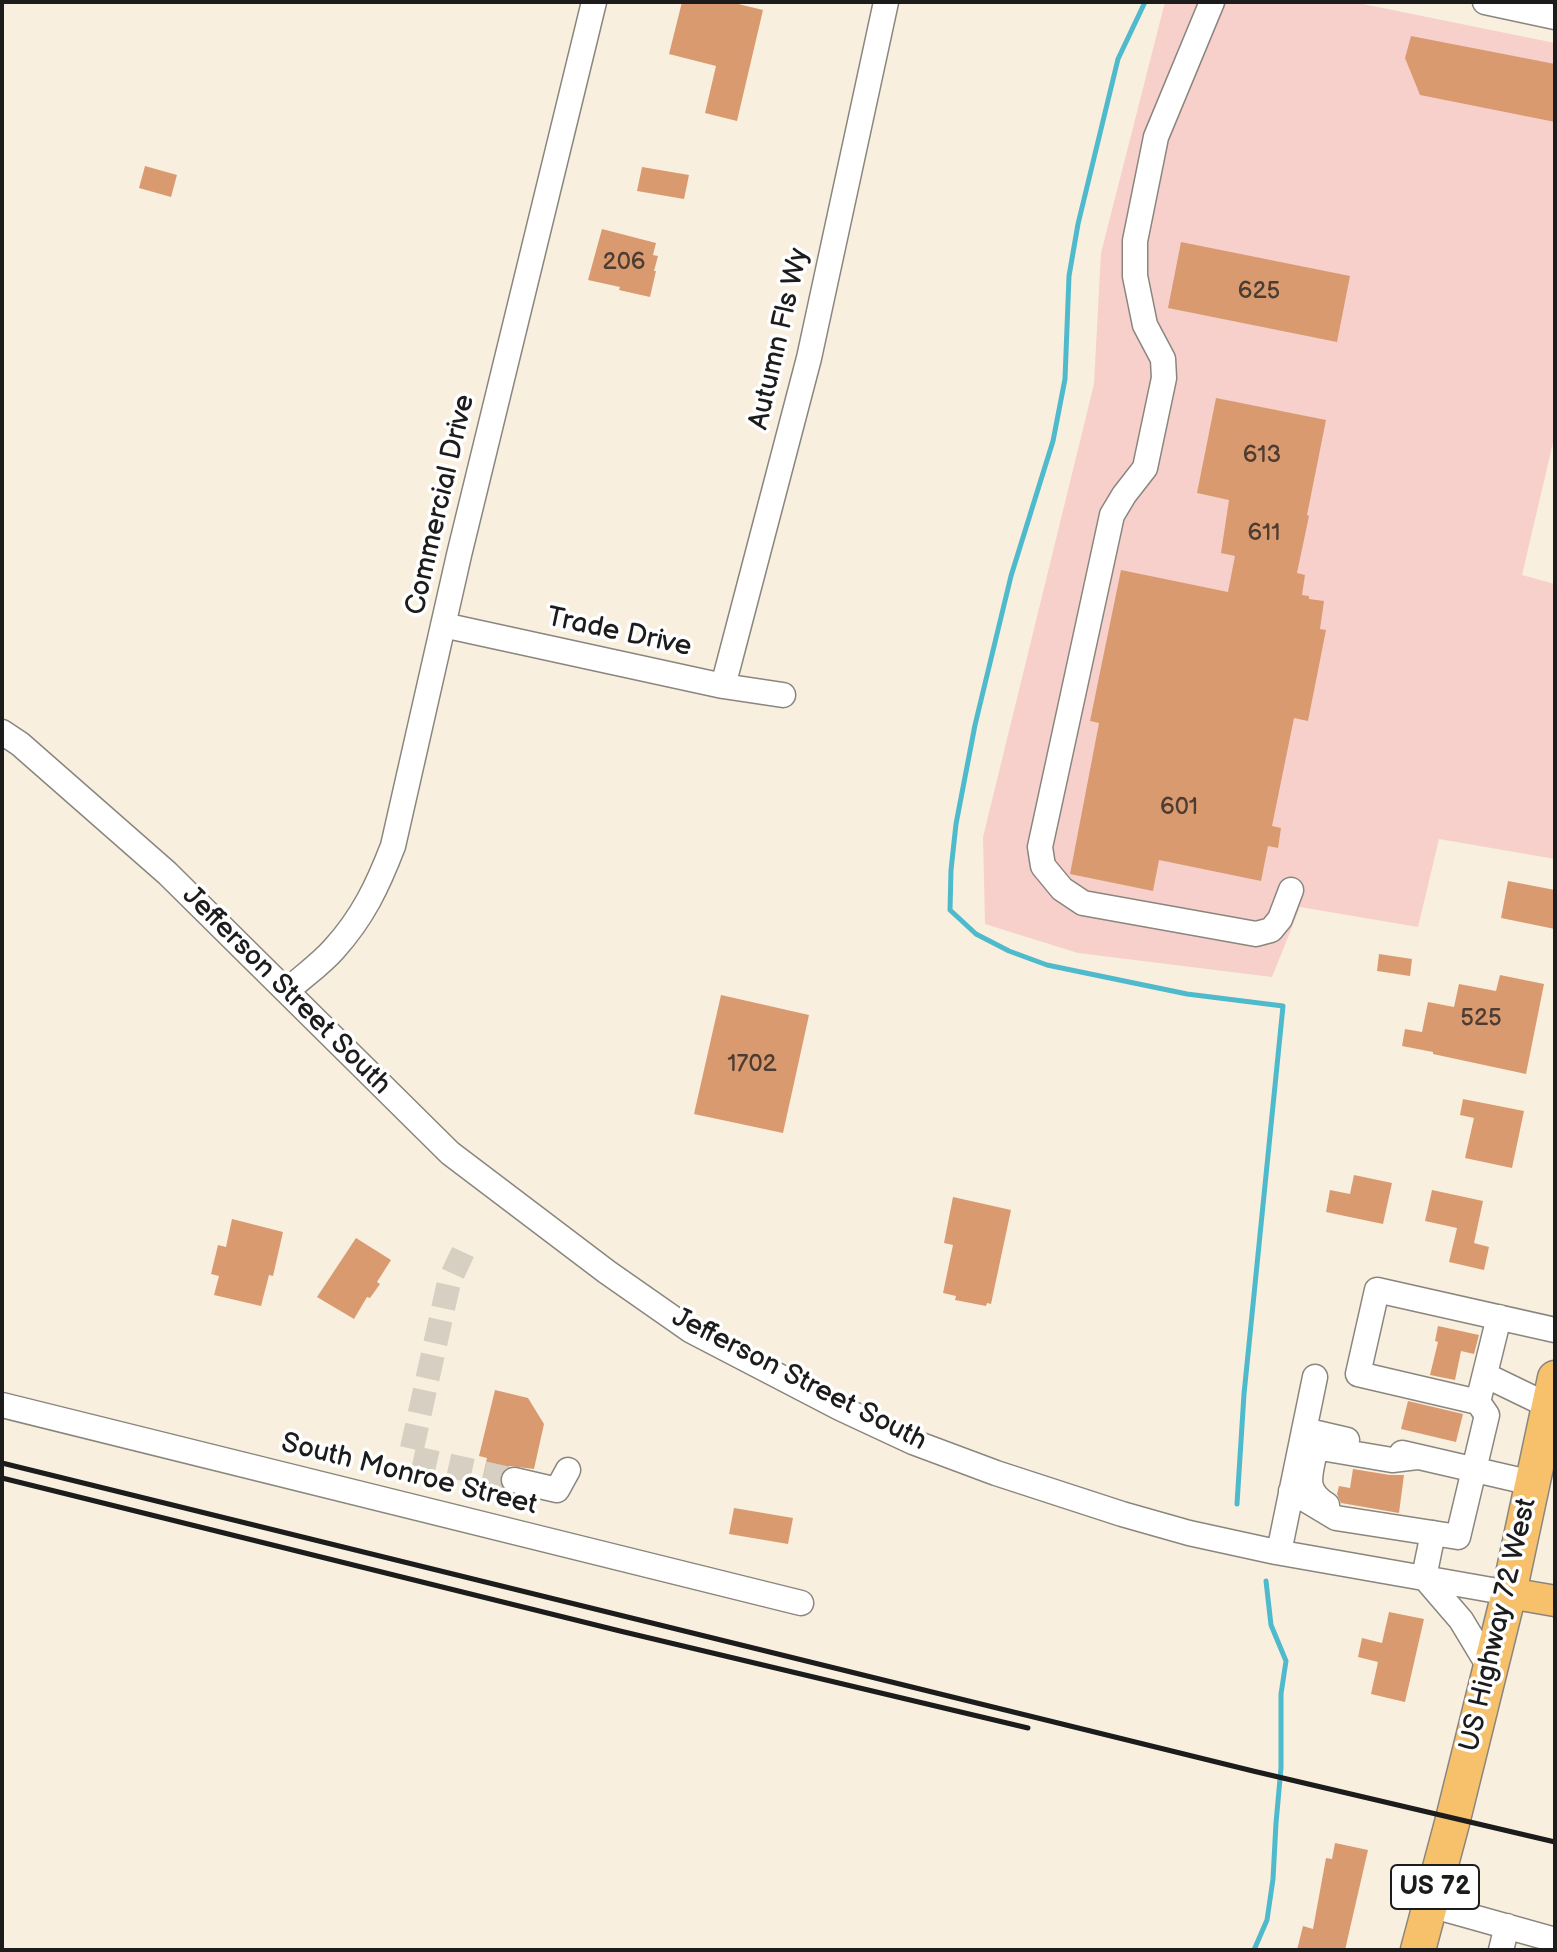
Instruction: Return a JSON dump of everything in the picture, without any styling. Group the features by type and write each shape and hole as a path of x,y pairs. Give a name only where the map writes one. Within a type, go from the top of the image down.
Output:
{"highway":[{"name":"US Highway 72 West","path":"1430,1905 1509,1593 1553,1397"},
{"name":"US 72","path":"1418,1950 1430,1905"}],"main road":[{"name":"Jefferson Street South","path":"1509,1593 1555,1601"}],"street":[{"name":"Commercial Drive","path":"287,991 332,952 358,920 378,885 393,846 443,625 594,2"},
{"name":"Autumn Fls Wy","path":"723,686 809,358 886,2"},
{"path":"1212,2 1156,137 1135,241 1135,276 1145,325 1163,359 1164,378 1145,468 1112,515 1040,847 1043,866 1062,889 1083,903 1256,934 1271,930 1280,919 1291,890"},
{"path":"1485,2 1555,17"},
{"name":"Trade Drive","path":"443,625 723,686 783,695"},
{"name":"Jefferson Street South","path":"2,732 20,744 167,873 450,1153 607,1272 690,1330 913,1442 1122,1514 1189,1533 1279,1552 1509,1593"},
{"path":"1291,1491 1336,1518 1458,1537 1487,1415 1478,1402 1358,1374 1377,1290 1555,1330"},
{"path":"1478,1402 1499,1317"},
{"path":"1485,1375 1553,1397"},
{"path":"1279,1552 1315,1377"},
{"name":"South Monroe Street","path":"2,1405 801,1603"},
{"path":"1304,1430 1532,1483"},
{"path":"1398,1528 1392,1520 1334,1508 1313,1494 1309,1483 1315,1451 1321,1448 1392,1460 1417,1457"},
{"path":"514,1480 557,1490 568,1470"},
{"path":"1433,1533 1424,1577 1461,1620 1490,1668"},
{"path":"1430,1905 1507,1926 1547,1942"},
{"path":"1501,1950 1507,1926"}],"shaded area":[{"path":"1165,2 1353,2 1555,43 1555,434 1522,575 1555,584 1555,859 1439,839 1418,927 1300,907 1272,977 1078,953 985,924 983,837 1094,384 1101,253"}],"building":[{"path":"682,2 730,2 763,10 737,121 705,113 716,66 669,54"},
{"path":"1411,36 1555,64 1555,122 1420,95 1405,58"},
{"path":"145,166 177,175 171,197 139,188"},
{"path":"642,167 689,175 684,199 637,191"},
{"path":"602,229 656,243 653,255 658,256 650,297 588,280"},
{"path":"1181,242 1350,276 1337,342 1168,308"},
{"path":"1216,398 1326,420 1297,573 1305,575 1302,595 1324,601 1320,629 1326,630 1308,721 1294,718 1272,826 1281,828 1278,848 1268,846 1261,881 1159,860 1153,891 1070,874 1099,723 1090,721 1121,570 1228,592 1235,556 1221,553 1229,500 1197,493"},
{"path":"1508,881 1555,890 1555,929 1501,918"},
{"path":"1379,954 1412,959 1410,976 1377,971"},
{"path":"1500,975 1544,984 1526,1074 1402,1046 1405,1029 1422,1032 1428,1002 1454,1007 1459,984 1496,991"},
{"path":"721,995 809,1015 783,1133 694,1114"},
{"path":"1463,1099 1524,1111 1512,1168 1465,1158 1474,1118 1460,1115"},
{"path":"1354,1175 1392,1183 1383,1224 1326,1212 1330,1190 1350,1194"},
{"path":"1432,1190 1483,1201 1474,1243 1489,1247 1484,1270 1449,1262 1457,1228 1425,1221"},
{"path":"953,1197 1011,1210 991,1304 987,1303 986,1306 955,1300 956,1296 943,1293 953,1245 944,1243"},
{"path":"232,1219 283,1232 273,1276 269,1275 261,1306 214,1295 219,1276 211,1274 218,1245 226,1247"},
{"path":"356,1238 391,1260 377,1282 380,1284 370,1298 367,1297 354,1319 317,1297"},
{"path":"1438,1326 1479,1335 1474,1354 1461,1351 1455,1380 1430,1375 1438,1342 1435,1341"},
{"path":"495,1390 528,1398 544,1424 534,1469 510,1466 500,1476 500,1485 510,1496 480,1490 487,1458 479,1456"},
{"path":"1408,1401 1463,1414 1456,1442 1401,1429"},
{"path":"1353,1469 1404,1475 1399,1513 1341,1503 1337,1494 1339,1486 1350,1488"},
{"path":"734,1508 793,1518 788,1544 729,1534"},
{"path":"1389,1612 1424,1619 1405,1702 1371,1694 1378,1662 1358,1657 1362,1638 1382,1643"},
{"path":"1335,1843 1368,1850 1345,1950 1297,1950 1303,1926 1313,1929 1326,1858 1332,1859"}],"waterway":[{"path":"1145,2 1118,59 1078,224 1069,276 1065,379 1053,441 1011,576 975,725 956,824 950,910 976,934 1047,965 1187,994 1283,1006 1244,1394 1237,1504"},
{"path":"1254,1950 1267,1920 1273,1879 1281,1768 1281,1694 1286,1661 1271,1625 1266,1581"}],"tunnel":[{"path":"463,1252 449,1282 410,1457 514,1480"}],"railway":[{"path":"2,1463 1253,1771 1555,1842"},
{"path":"2,1478 1028,1728"}]}
